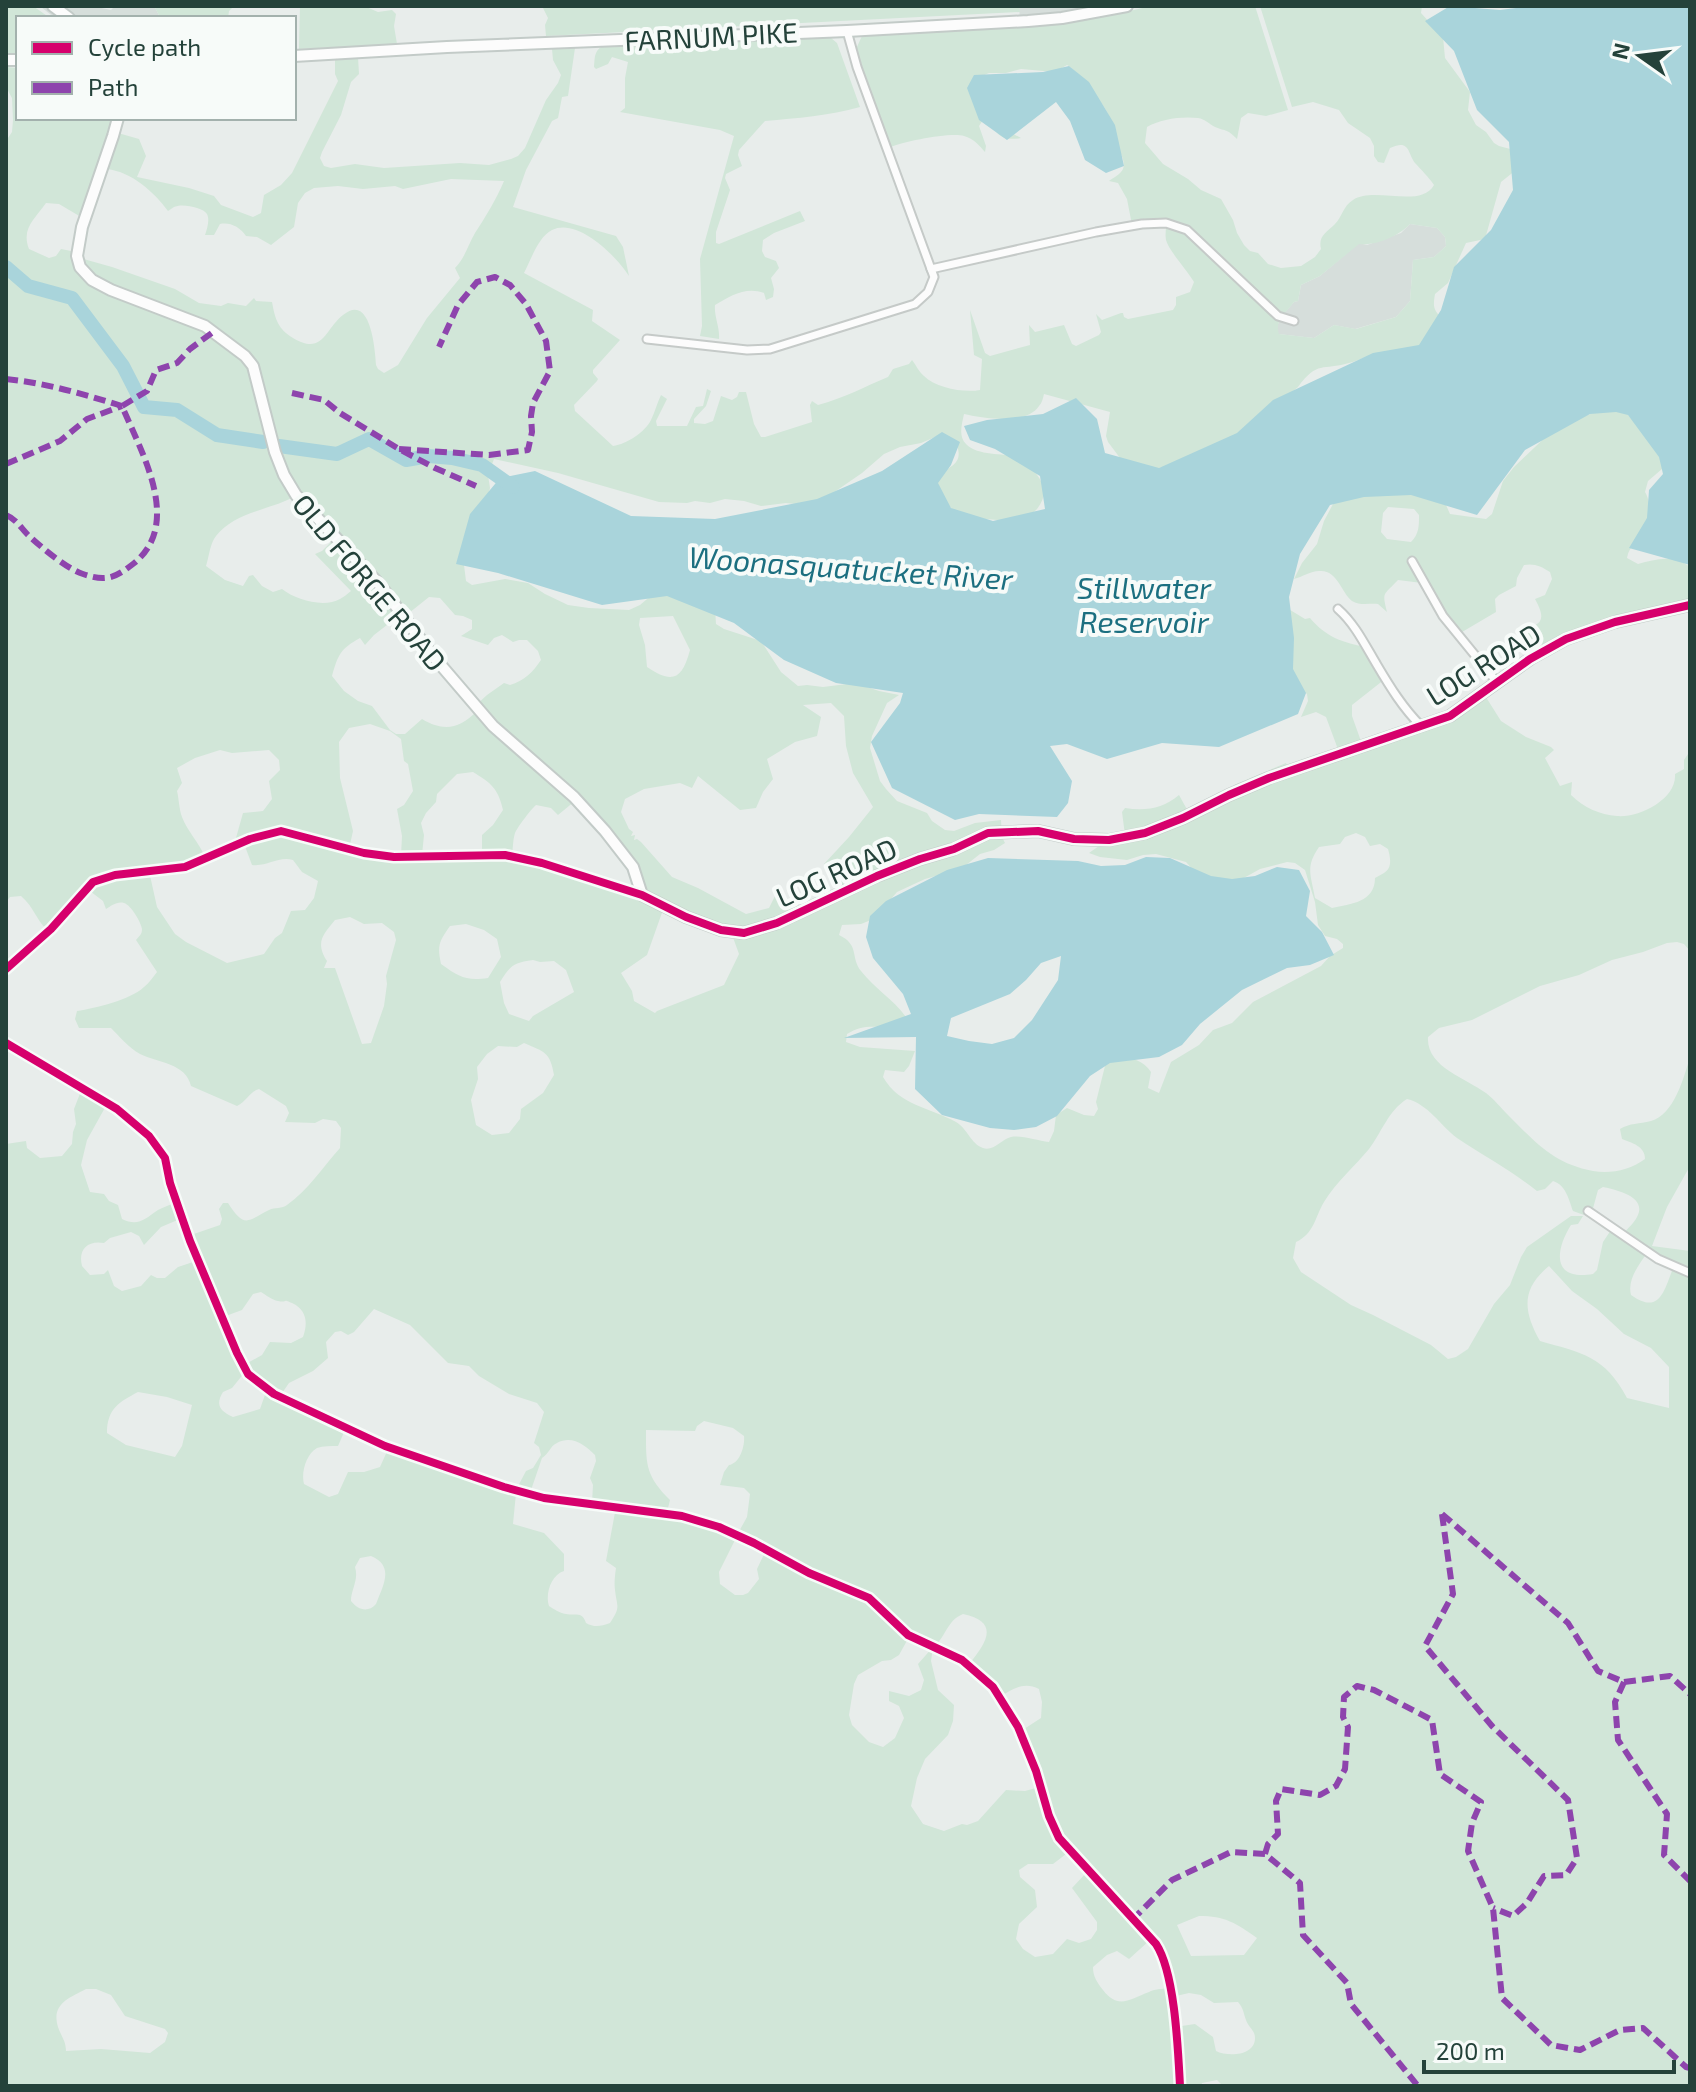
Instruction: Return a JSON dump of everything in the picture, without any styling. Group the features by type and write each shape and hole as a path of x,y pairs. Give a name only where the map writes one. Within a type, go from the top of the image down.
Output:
{"street":[{"name":"FARNUM PIKE","path":"296,56 1039,20 1127,6"},
{"path":"647,339 747,350 770,349 915,304 928,292 934,277 857,67 847,31"},
{"name":"OLD FORGE ROAD","path":"117,120 82,227 77,256 80,267 92,280 111,290 205,326 245,356 253,366 275,452 296,495 380,585 433,656 493,726 574,797 605,831 633,867 642,895"},
{"path":"931,269 1096,232 1166,223 1187,230 1278,316 1294,321"},
{"path":"1412,561 1443,616 1496,681"},
{"name":"LOG ROAD","path":"6,969 51,929 93,882 115,875 185,867 250,839 281,831 364,853 394,857 505,855 542,863 642,895 721,930 744,933 777,923 877,876 954,849 988,833 1038,831 1074,839 1109,840 1145,833 1269,778 1450,716 1496,681 1566,639 1615,622 1690,605"},
{"path":"1338,609 1351,621 1385,679 1421,726"},
{"path":"6,1043 117,1109 149,1136 165,1158 170,1183 190,1241 237,1353 248,1374 274,1394 385,1446 504,1487 544,1498 682,1516 719,1527 809,1573 869,1598 908,1635 962,1660 983,1678 993,1687 1018,1727 1059,1838 1165,1957 1180,2086"},
{"path":"1588,1211 1658,1259 1690,1273"}],"shaded area":[{"path":"92,6 111,10 115,6 154,6 159,16 52,16 41,7"},
{"path":"1019,6 1101,6 1101,9 1020,20"},
{"path":"1410,224 1437,228 1445,237 1446,246 1434,257 1413,260 1410,301 1396,317 1355,329 1334,325 1314,338 1278,334 1280,318 1298,301 1301,285 1320,276 1359,243 1367,245 1401,233"}],"green space":[{"path":"6,6 33,6 47,16 16,16 16,56 6,56"},
{"path":"154,6 234,6 228,16 159,16"},
{"path":"300,6 364,6 378,12 392,10 396,14 397,44 299,49"},
{"path":"515,6 1019,6 1020,12 546,36 548,18 543,8"},
{"path":"1151,6 1255,6 1288,110 1266,116 1248,113 1241,118 1237,139 1200,119 1185,117 1165,120 1147,127 1145,143 1163,164 1201,190 1221,199 1244,245 1258,253 1268,264 1281,268 1301,266 1315,257 1321,249 1324,235 1353,200 1373,195 1419,196 1434,185 1405,146 1390,148 1384,163 1378,162 1370,138 1348,123 1339,110 1313,102 1292,107 1260,6 1422,6 1421,13 1443,37 1445,58 1470,92 1468,110 1476,125 1494,143 1514,150 1516,170 1501,182 1485,239 1466,243 1448,283 1435,294 1434,308 1442,318 1413,357 1373,356 1316,370 1218,455 1132,474 1108,442 1110,412 1044,394 1039,406 1024,416 1004,419 964,414 961,434 966,444 985,453 1022,459 1041,480 1044,494 1037,509 1030,515 1011,520 959,516 936,492 940,478 957,461 959,452 957,445 940,435 884,454 833,493 805,505 786,503 761,506 725,499 710,503 659,502 558,473 494,459 488,475 488,497 464,565 466,581 472,585 505,579 528,583 568,605 589,608 629,610 653,594 663,592 715,608 716,624 761,641 781,672 798,686 855,683 899,695 887,703 872,736 870,748 880,781 897,801 927,813 945,830 954,831 975,823 1001,820 1005,843 980,854 961,869 925,879 897,892 871,920 842,925 839,935 850,943 861,971 906,1017 889,1028 867,1027 852,1031 847,1034 846,1042 860,1047 915,1051 904,1072 885,1070 883,1077 890,1087 906,1100 956,1122 975,1143 987,1149 1011,1137 1049,1142 1056,1115 1067,1108 1094,1116 1107,1058 1126,1058 1142,1063 1151,1072 1148,1088 1159,1093 1171,1062 1199,1045 1213,1030 1232,1023 1253,1002 1321,966 1343,948 1337,939 1325,936 1318,925 1305,870 1295,863 1260,869 1242,879 1227,882 1194,871 1186,862 1156,854 1127,860 1089,853 1106,841 1125,835 1122,812 1125,808 1154,808 1179,795 1189,813 1236,790 1234,785 1286,763 1289,770 1339,752 1326,717 1316,712 1301,717 1308,701 1307,694 1297,686 1290,674 1282,605 1305,619 1310,618 1336,638 1367,647 1385,679 1352,705 1352,716 1362,744 1415,728 1484,694 1501,721 1554,750 1545,758 1560,786 1572,782 1571,795 1581,803 1598,812 1617,816 1636,814 1663,799 1674,783 1675,774 1684,769 1684,760 1690,751 1690,951 1684,944 1667,943 1612,960 1579,975 1540,986 1472,1020 1439,1028 1428,1037 1433,1056 1440,1064 1489,1095 1546,1150 1579,1168 1600,1172 1627,1168 1645,1159 1640,1148 1622,1139 1620,1129 1651,1121 1666,1111 1677,1094 1690,1057 1690,1166 1667,1207 1652,1246 1690,1251 1690,2086 1223,2086 1217,2080 1202,2083 1201,2086 6,2086 6,1144 26,1141 27,1148 40,1158 62,1156 72,1144 76,1124 74,1109 81,1091 107,1104 87,1140 81,1165 90,1192 104,1194 109,1201 118,1205 122,1219 128,1221 141,1221 176,1202 180,1219 161,1227 144,1245 139,1236 131,1232 85,1247 81,1255 82,1266 90,1275 104,1274 108,1270 114,1286 122,1291 141,1286 151,1275 165,1278 178,1267 196,1261 188,1236 220,1225 219,1209 223,1203 228,1203 243,1220 287,1205 309,1185 340,1148 341,1128 336,1121 323,1119 315,1123 285,1122 289,1113 286,1106 259,1089 237,1106 191,1086 188,1078 177,1068 140,1054 111,1028 79,1028 75,1019 77,1011 122,1000 138,992 157,972 136,940 142,929 127,904 114,904 106,909 103,901 86,888 47,930 21,896 10,897 6,902 6,141 12,132 13,120 12,98 6,87 6,67 16,68 16,120 113,120 81,217 59,204 46,203 28,229 29,249 49,258 56,256 61,249 76,252 80,258 175,289 199,303 246,306 254,298 256,301 272,302 281,327 303,343 317,342 343,315 352,310 360,311 370,326 376,365 384,373 398,365 427,318 460,278 455,268 504,181 451,179 403,189 395,186 314,188 305,193 298,203 294,227 271,245 257,237 246,236 238,228 227,224 220,224 214,235 205,235 208,219 205,212 182,205 168,211 142,184 125,174 107,169 118,133 139,139 146,156 137,177 214,196 221,205 253,217 261,213 264,195 281,185 292,173 338,81 335,58 358,57 359,74 351,82 341,115 322,152 320,158 324,166 489,165 518,156 525,148 561,75 553,60 552,49 575,48 568,96 562,97 558,118 552,121 526,170 513,207 616,236 623,247 629,276 596,241 562,227 547,233 524,273 593,310 592,321 620,340 593,370 597,381 574,405 575,411 613,446 630,440 644,429 661,395 667,399 656,421 657,426 687,426 696,407 703,406 707,389 711,391 706,406 694,423 713,421 721,396 732,400 739,392 746,392 754,424 761,437 765,437 812,422 812,401 818,405 845,396 888,377 893,369 912,360 922,374 936,384 958,390 980,390 982,359 974,355 970,310 985,353 990,356 1030,345 1029,325 1035,332 1064,325 1072,344 1076,346 1101,332 1096,314 1102,320 1123,313 1128,319 1173,310 1176,297 1190,292 1194,282 1168,244 1166,225 1132,225 1127,199 1118,183 1109,181 1121,173 1124,165 1113,139 1108,114 1071,68 1067,65 1055,72 1021,69 982,76 1002,128 1021,138 1002,137 983,120 979,126 985,152 971,139 958,135 891,147 856,49 862,36 1045,26","holes":["1410,224 1437,228 1445,237 1446,246 1434,257 1413,260 1410,301 1396,317 1356,329 1334,325 1314,338 1279,334 1280,320 1298,301 1301,285 1320,276 1359,244 1387,239","296,496 335,538 315,554 351,591 341,598 326,603 310,602 282,589 273,592 262,586 253,575 243,586 225,580 206,566 211,546 224,528 253,512","429,597 440,598 455,615 472,620 472,629 461,636 488,645 502,635 513,642 527,640 538,651 541,660 524,678 510,685 504,683 487,695 475,706 477,711 464,722 444,727 422,719 405,734 396,734 372,706 344,691 332,676 344,649 360,638 365,645 374,635","673,616 690,650 683,668 675,676 669,677 647,667 640,618","831,703 844,716 846,746 853,773 873,807 824,864 833,871 840,892 795,913 785,895 778,890 769,908 746,914 672,877 641,842 634,840 635,835 631,836 633,832 621,812 625,799 644,789 680,783 692,788 698,776 740,810 756,808 773,779 767,759 795,742 817,736 821,717 803,705","370,724 390,731 401,739 413,791 404,805 397,809 402,836 401,856 349,849 353,831 340,778 339,742 349,728","220,750 232,753 269,750 279,760 280,770 269,781 272,799 263,811 243,813 234,845 243,841 252,865 293,860 302,872 318,881 314,898 305,910 291,911 282,933 264,954 227,963 175,934 157,907 149,871 183,867 205,857 182,817 177,791 182,783 177,768","473,772 493,787 503,810 482,835 482,854 422,855 424,835 421,823 436,802 437,794 457,774","575,801 631,865 638,894 512,855 515,833 536,805 551,808 558,815","1356,833 1365,837 1370,846 1380,844 1388,849 1390,865 1387,871 1375,878 1374,886 1366,897 1332,908 1315,898 1310,871 1319,847 1340,844 1345,837","664,907 731,932 739,954 724,985 655,1013 634,1001 621,973 647,955","350,917 364,924 382,923 394,932 396,940 386,976 384,1006 371,1043 362,1044 335,968 324,968 327,961 321,944 335,920","466,924 484,930 497,939 501,957 488,978 463,977 441,964 439,948 450,926","554,961 566,970 574,992 529,1021 509,1014 500,982 513,966 521,962","524,1043 545,1053 554,1075 543,1093 521,1109 520,1119 509,1133 492,1135 476,1125 471,1100 478,1079 477,1067 498,1046 517,1047","1407,1099 1428,1110 1457,1138 1537,1191 1545,1189 1553,1181 1557,1183 1566,1193 1573,1211 1584,1215 1592,1212 1598,1190 1603,1187 1635,1200 1639,1210 1637,1217 1624,1233 1613,1227 1603,1242 1597,1270 1593,1274 1570,1273 1561,1262 1565,1235 1571,1225 1578,1224 1583,1216 1571,1216 1527,1247 1510,1285 1494,1304 1468,1349 1448,1359 1431,1345 1351,1305 1301,1272 1293,1258 1296,1242 1310,1230 1329,1195 1369,1149 1395,1109","1648,1252 1673,1268 1659,1298 1648,1303 1631,1295 1630,1289 1635,1272","1549,1266 1572,1291 1624,1334 1651,1348 1669,1367 1669,1408 1627,1398 1610,1373 1591,1358 1540,1341 1530,1320 1529,1292","261,1292 301,1309 306,1327 303,1337 291,1343 270,1342 262,1355 244,1365 223,1317 242,1310 253,1294","374,1309 410,1325 448,1363 469,1366 479,1376 509,1394 537,1403 544,1412 534,1443 541,1455 533,1468 526,1471 516,1490 530,1493 542,1458 557,1443 573,1441 595,1455 590,1478 593,1485 592,1503 616,1507 606,1561 616,1568 617,1607 610,1623 592,1626 581,1615 563,1613 549,1606 550,1586 556,1576 564,1571 564,1554 544,1533 513,1524 516,1493 389,1447 380,1467 364,1472 348,1472 338,1494 329,1497 304,1484 304,1469 310,1455 317,1448 338,1446 345,1430 280,1396 289,1383 313,1371 328,1358 326,1342 335,1332 348,1335 354,1332","245,1372 266,1392 260,1409 233,1417 219,1404 223,1392 232,1388","138,1392 192,1405 182,1446 175,1457 126,1445 107,1433 112,1412","704,1421 733,1428 744,1436 741,1454 724,1472 720,1485 744,1488 750,1494 747,1517 737,1535 667,1512 670,1500 651,1476 646,1430 695,1431","737,1536 765,1552 757,1569 759,1579 748,1593 735,1595 720,1584 719,1572","371,1556 383,1565 384,1584 376,1604 370,1609 357,1607 351,1601 355,1567 360,1558","963,1614 975,1618 982,1622 987,1634 969,1664 999,1697 1028,1686 1039,1689 1042,1702 1041,1718 1021,1731 1036,1755 1043,1786 1025,1791 1006,1790 978,1821 944,1831 923,1824 911,1806 925,1759 948,1735 953,1721 954,1705 938,1690 931,1661 933,1647 957,1617","909,1637 933,1647 918,1664 924,1680 921,1690 909,1696 889,1691 889,1701 899,1706 904,1718 895,1738 883,1747 869,1742 852,1725 849,1715 858,1675 899,1655","1070,1851 1086,1873 1072,1888 1097,1922 1097,1930 1091,1939 1079,1943 1067,1939 1053,1954 1035,1957 1023,1949 1016,1939 1019,1924 1037,1907 1035,1890 1020,1877 1019,1870 1028,1864 1053,1864","1199,1916 1216,1917 1236,1924 1257,1938 1244,1955 1191,1956 1177,1925","1150,1940 1164,1959 1168,1988 1153,1990 1130,2000 1114,2000 1103,1990 1094,1974 1093,1967 1117,1951 1129,1959","86,1989 111,1995 125,2016 165,2029 168,2033 165,2042 150,2053 101,2049 66,2051 56,2019 59,2007","1189,1993 1201,1995 1214,2003 1238,2002 1254,2033 1254,2044 1240,2054 1216,2051 1213,2037 1195,2024 1175,2027 1172,1997"]},
{"path":"823,36 837,43 860,107 825,115 765,121 739,150 742,166 726,174 725,178 730,190 716,232 716,243 800,211 805,221 763,240 765,257 776,261 779,268 771,278 773,297 766,300 764,293 751,291 726,298 715,305 719,339 700,336 700,259 734,136 720,130 620,112 625,108 628,62 612,57 608,64 596,69 598,49 604,45"},
{"path":"1618,403 1662,455 1662,469 1648,481 1645,492 1649,506 1647,527 1627,558 1638,564 1658,559 1678,560 1690,567 1690,606 1563,643 1530,661 1513,641 1524,630 1540,622 1540,610 1535,599 1545,595 1552,579 1550,572 1537,566 1524,565 1516,586 1495,599 1496,612 1457,635 1422,583 1398,580 1385,594 1387,612 1378,604 1352,601 1334,577 1325,571 1294,579 1317,544 1333,504 1379,483 1446,505 1450,514 1486,519 1492,514 1503,481 1555,428","holes":["1388,507 1414,509 1419,515 1419,526 1411,542 1387,539 1381,532 1383,513"]}],"water":[{"name":"Stillwater Reservoir","path":"1450,6 1500,10 1533,6 1690,6 1690,565 1629,548 1647,518 1649,490 1663,474 1659,457 1628,415 1616,412 1590,414 1525,450 1477,515 1411,495 1364,497 1330,505 1300,554 1289,597 1294,638 1293,669 1306,693 1298,714 1219,747 1162,743 1107,759 1067,744 1050,746 1072,781 1068,803 1057,817 979,814 955,820 892,788 871,742 900,703 903,693 836,683 784,660 734,623 667,596 602,605 498,573 456,564 470,514 500,478 535,471 631,516 715,519 817,499 882,471 942,432 960,442 951,465 938,483 951,508 993,521 1045,509 1040,476 995,449 970,440 964,426 987,420 1043,414 1076,398 1097,419 1105,453 1159,468 1237,433 1273,400 1373,353 1419,345 1441,310 1454,267 1491,230 1513,190 1509,142 1477,110 1454,51 1425,21"},
{"path":"1069,66 1089,82 1115,125 1124,166 1106,173 1085,160 1070,121 1056,102 1007,140 979,120 967,88 974,75 1043,72"},
{"path":"1146,857 1170,858 1211,876 1232,879 1255,876 1277,867 1299,870 1310,891 1306,916 1322,932 1334,955 1310,965 1287,968 1242,990 1200,1024 1182,1045 1159,1057 1110,1063 1090,1076 1057,1116 1036,1127 1014,1130 990,1128 942,1115 915,1089 916,1037 844,1038 911,1014 903,994 873,958 866,937 870,916 886,901 947,870 988,858 1125,865","holes":["1061,956 1058,980 1032,1020 1014,1038 992,1044 947,1036 951,1018 1010,994 1041,963"]}],"waterway":[{"name":"Woonasquatucket River","path":"6,267 28,286 72,298 123,366 144,407 177,410 217,435 263,442"},
{"name":"Woonasquatucket River","path":"279,446 337,454 369,439 406,460 429,456 482,465 513,487"}],"marked path":[{"path":"399,449 489,455 528,450 533,403 550,371 546,341 526,304 510,285 495,277 477,282 458,305 439,347"},
{"path":"6,515 54,557 83,574 110,577 133,564 148,548 155,529 157,509 147,466 122,406 147,391 156,370 177,363 213,332"},
{"path":"6,379 50,386 122,406"},
{"path":"292,393 324,400 399,449 476,486"},
{"path":"6,464 60,441 87,419 122,406"},
{"path":"1442,1514 1453,1594 1425,1646 1492,1726 1568,1800 1577,1858 1566,1875 1544,1876 1527,1903 1513,1916 1493,1908"},
{"path":"1442,1514 1568,1623 1598,1671 1624,1682"},
{"path":"1624,1682 1670,1676 1690,1694"},
{"path":"1624,1682 1615,1702 1618,1740 1667,1814 1664,1855 1690,1881"},
{"path":"1265,1854 1268,1844 1278,1834 1276,1801 1281,1789 1320,1795 1336,1786 1345,1769 1348,1727 1343,1717 1344,1697 1357,1686 1374,1690 1432,1720 1440,1774 1481,1802 1472,1823 1468,1851 1493,1908 1502,1998 1551,2045 1580,2050 1620,2030 1643,2028 1690,2068"},
{"path":"1132,1920 1172,1880 1231,1852 1265,1854 1300,1883 1303,1935 1347,1983 1351,2004 1418,2086"}],"cycle path":[{"path":"6,969 51,929 93,882 115,875 185,867 250,839 281,831 364,853 394,857 505,855 542,863 642,895 721,930 744,933 777,923 877,876 954,849 988,833 1038,831 1074,839 1109,840 1145,833 1269,778 1450,716 1530,659 1566,639 1615,622 1690,605"},
{"path":"6,1043 117,1109 149,1136 165,1158 170,1183 190,1241 237,1353 248,1374 274,1394 385,1446 504,1487 544,1498 682,1516 719,1527 809,1573 869,1598 908,1635 962,1660 993,1687 1018,1727 1059,1838 1156,1944 1167,1973 1174,2012 1180,2086"}]}
